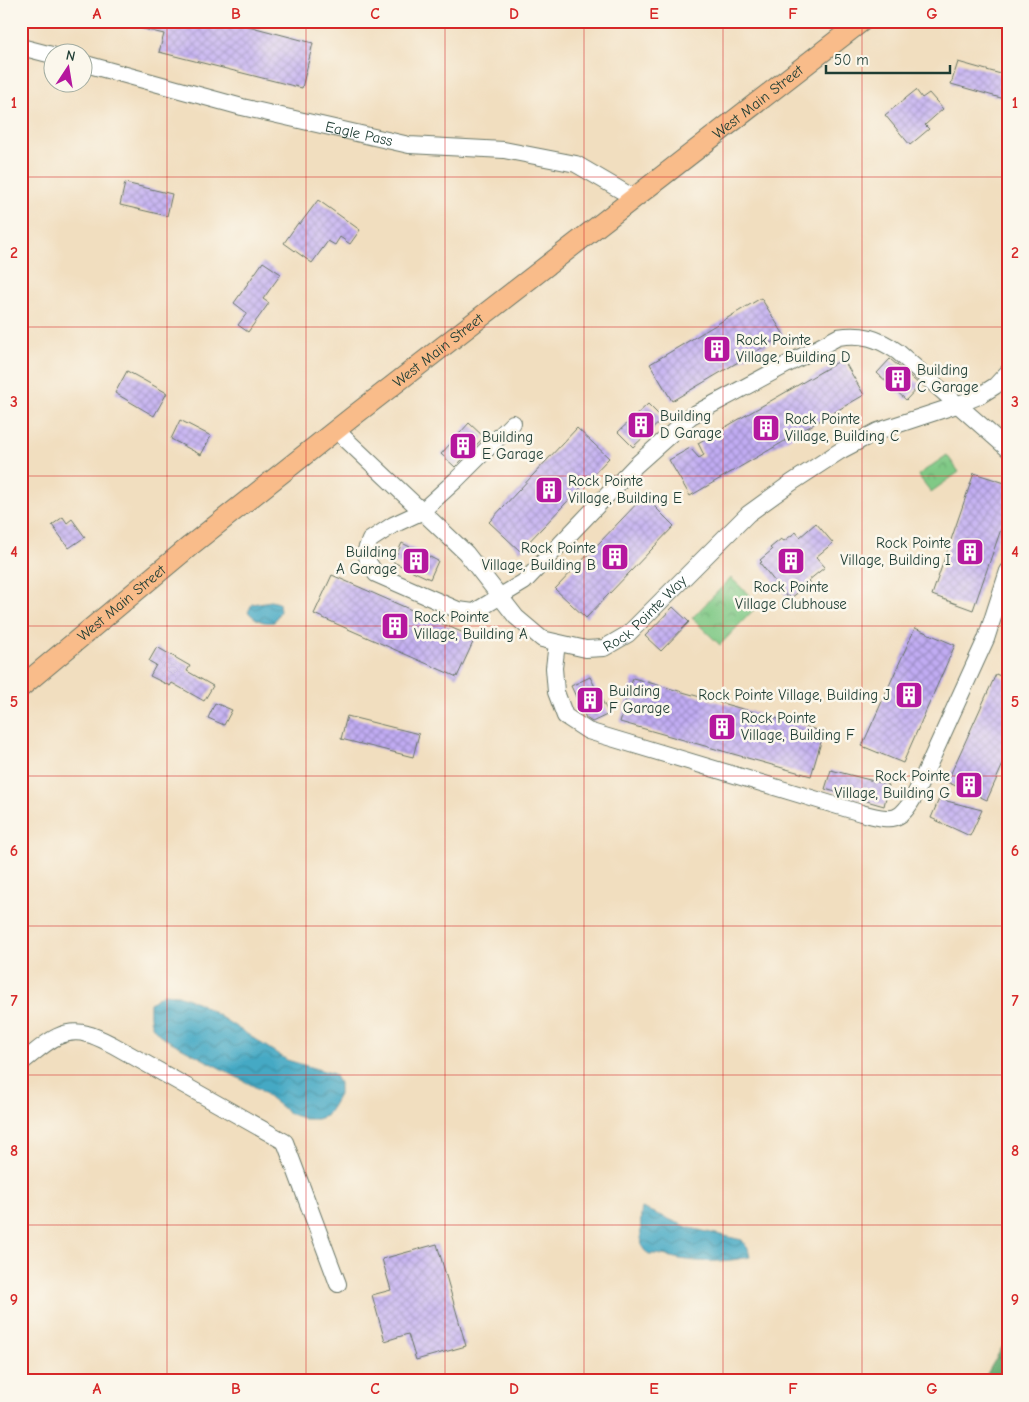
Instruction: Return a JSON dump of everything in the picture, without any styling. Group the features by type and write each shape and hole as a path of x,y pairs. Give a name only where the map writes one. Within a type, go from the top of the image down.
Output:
{"main road":[{"name":"West Main Street","path":"21,687 182,552 336,430 862,21"}],"street":[{"path":"21,47 42,52"},
{"name":"Eagle Pass","path":"92,67 242,107 409,145 504,150 576,164 634,198"},
{"path":"513,423 421,512 394,525 370,540 366,550 368,562 376,574 458,610 474,612 524,582 635,466 691,416 838,337 861,335 872,337 885,343 898,352 1008,449"},
{"name":"Rock Pointe Way","path":"336,430 466,553 516,617 542,639 586,649 604,648 628,634 748,514 790,483 840,451 878,431 979,396 995,386 1008,372"},
{"path":"557,643 554,668 556,692 566,716 588,731 861,813 881,818 896,818 906,811 923,778 986,639 1008,571"},
{"path":"21,1063 55,1037 70,1032 87,1034 113,1045 285,1142 338,1284"}],"green space":[{"path":"947,455 959,472 931,492 918,475"},
{"path":"731,578 759,604 720,645 692,618"},
{"path":"1008,1337 1008,1381 983,1381"}],"water":[{"path":"271,601 279,603 280,611 274,622 260,621 248,612 252,604"},
{"path":"163,994 178,995 199,1003 287,1060 334,1074 339,1083 339,1095 326,1116 317,1119 304,1119 289,1113 259,1089 162,1037 154,1029 151,1022 150,1003"},
{"path":"642,1208 690,1228 742,1240 748,1249 750,1257 702,1261 649,1254 643,1249 641,1240"}],"building":[{"path":"131,21 229,21 313,43 302,88 159,52 164,34 131,26"},
{"path":"958,62 1008,76 1008,100 951,84"},
{"path":"916,90 922,98 929,93 943,109 925,125 929,129 910,145 885,115"},
{"path":"125,183 172,194 167,216 120,205"},
{"path":"318,200 360,230 350,244 340,237 335,245 328,241 312,263 284,243"},
{"path":"263,262 281,274 263,299 269,303 248,332 238,325 247,313 234,303"},
{"name":"Rock Pointe Village, Building D","path":"761,298 784,335 672,401 650,364"},
{"name":"Rock Pointe Village, Building C","path":"843,359 864,395 690,496 669,460 690,448 699,458 704,455 698,443"},
{"name":"Building C Garage","path":"890,359 920,385 906,400 877,373"},
{"path":"127,371 167,393 154,416 115,393"},
{"name":"Building D Garage","path":"648,404 663,419 633,447 618,432"},
{"path":"180,420 211,436 201,455 171,439"},
{"name":"Building E Garage","path":"469,423 484,437 455,467 441,454"},
{"name":"Rock Pointe Village, Building E","path":"577,428 609,458 520,551 489,522"},
{"name":"Rock Pointe Village, Building I","path":"974,473 1008,484 1008,509 973,610 932,595"},
{"name":"Rock Pointe Village, Building B","path":"644,496 674,526 586,618 555,589"},
{"path":"63,517 67,523 72,519 85,537 69,548 52,525"},
{"name":"Rock Pointe Village Clubhouse","path":"816,523 833,543 816,557 825,567 808,581 810,583 791,598 787,597 760,563 762,562 760,560 781,539 784,541 796,532 800,537"},
{"name":"Building A Garage","path":"402,543 438,561 430,579 393,562"},
{"name":"Rock Pointe Village, Building A","path":"332,575 475,638 457,677 314,614"},
{"path":"673,607 689,622 661,651 645,636"},
{"name":"Rock Pointe Village, Building J","path":"915,628 955,645 903,763 862,746"},
{"path":"157,647 190,666 187,671 213,686 204,701 172,683 170,686 150,676 156,665 149,661"},
{"name":"Rock Pointe Village, Building G","path":"996,674 1008,680 1008,753 987,800 947,782"},
{"name":"Building F Garage","path":"590,677 609,714 592,722 586,718 571,686"},
{"name":"Rock Pointe Village, Building F","path":"633,678 824,732 811,776 620,722"},
{"path":"215,703 232,710 224,725 208,718"},
{"path":"347,716 419,734 413,757 341,739"},
{"path":"831,770 889,785 884,806 825,789"},
{"path":"939,799 982,810 970,836 931,818"},
{"path":"437,1244 466,1346 416,1360 408,1334 385,1341 372,1295 391,1290 382,1259"}],"place":[{"name":"Rock Pointe Village, Building D","path":"717,349"},
{"name":"Building C Garage","path":"898,379"},
{"name":"Building D Garage","path":"641,425"},
{"name":"Rock Pointe Village, Building C","path":"766,428"},
{"name":"Building E Garage","path":"463,446"},
{"name":"Rock Pointe Village, Building E","path":"549,490"},
{"name":"Rock Pointe Village, Building I","path":"970,552"},
{"name":"Rock Pointe Village, Building B","path":"615,557"},
{"name":"Building A Garage","path":"416,561"},
{"name":"Rock Pointe Village Clubhouse","path":"791,561"},
{"name":"Rock Pointe Village, Building A","path":"395,626"},
{"name":"Rock Pointe Village, Building J","path":"909,695"},
{"name":"Building F Garage","path":"590,700"},
{"name":"Rock Pointe Village, Building F","path":"722,727"},
{"name":"Rock Pointe Village, Building G","path":"969,785"}]}
